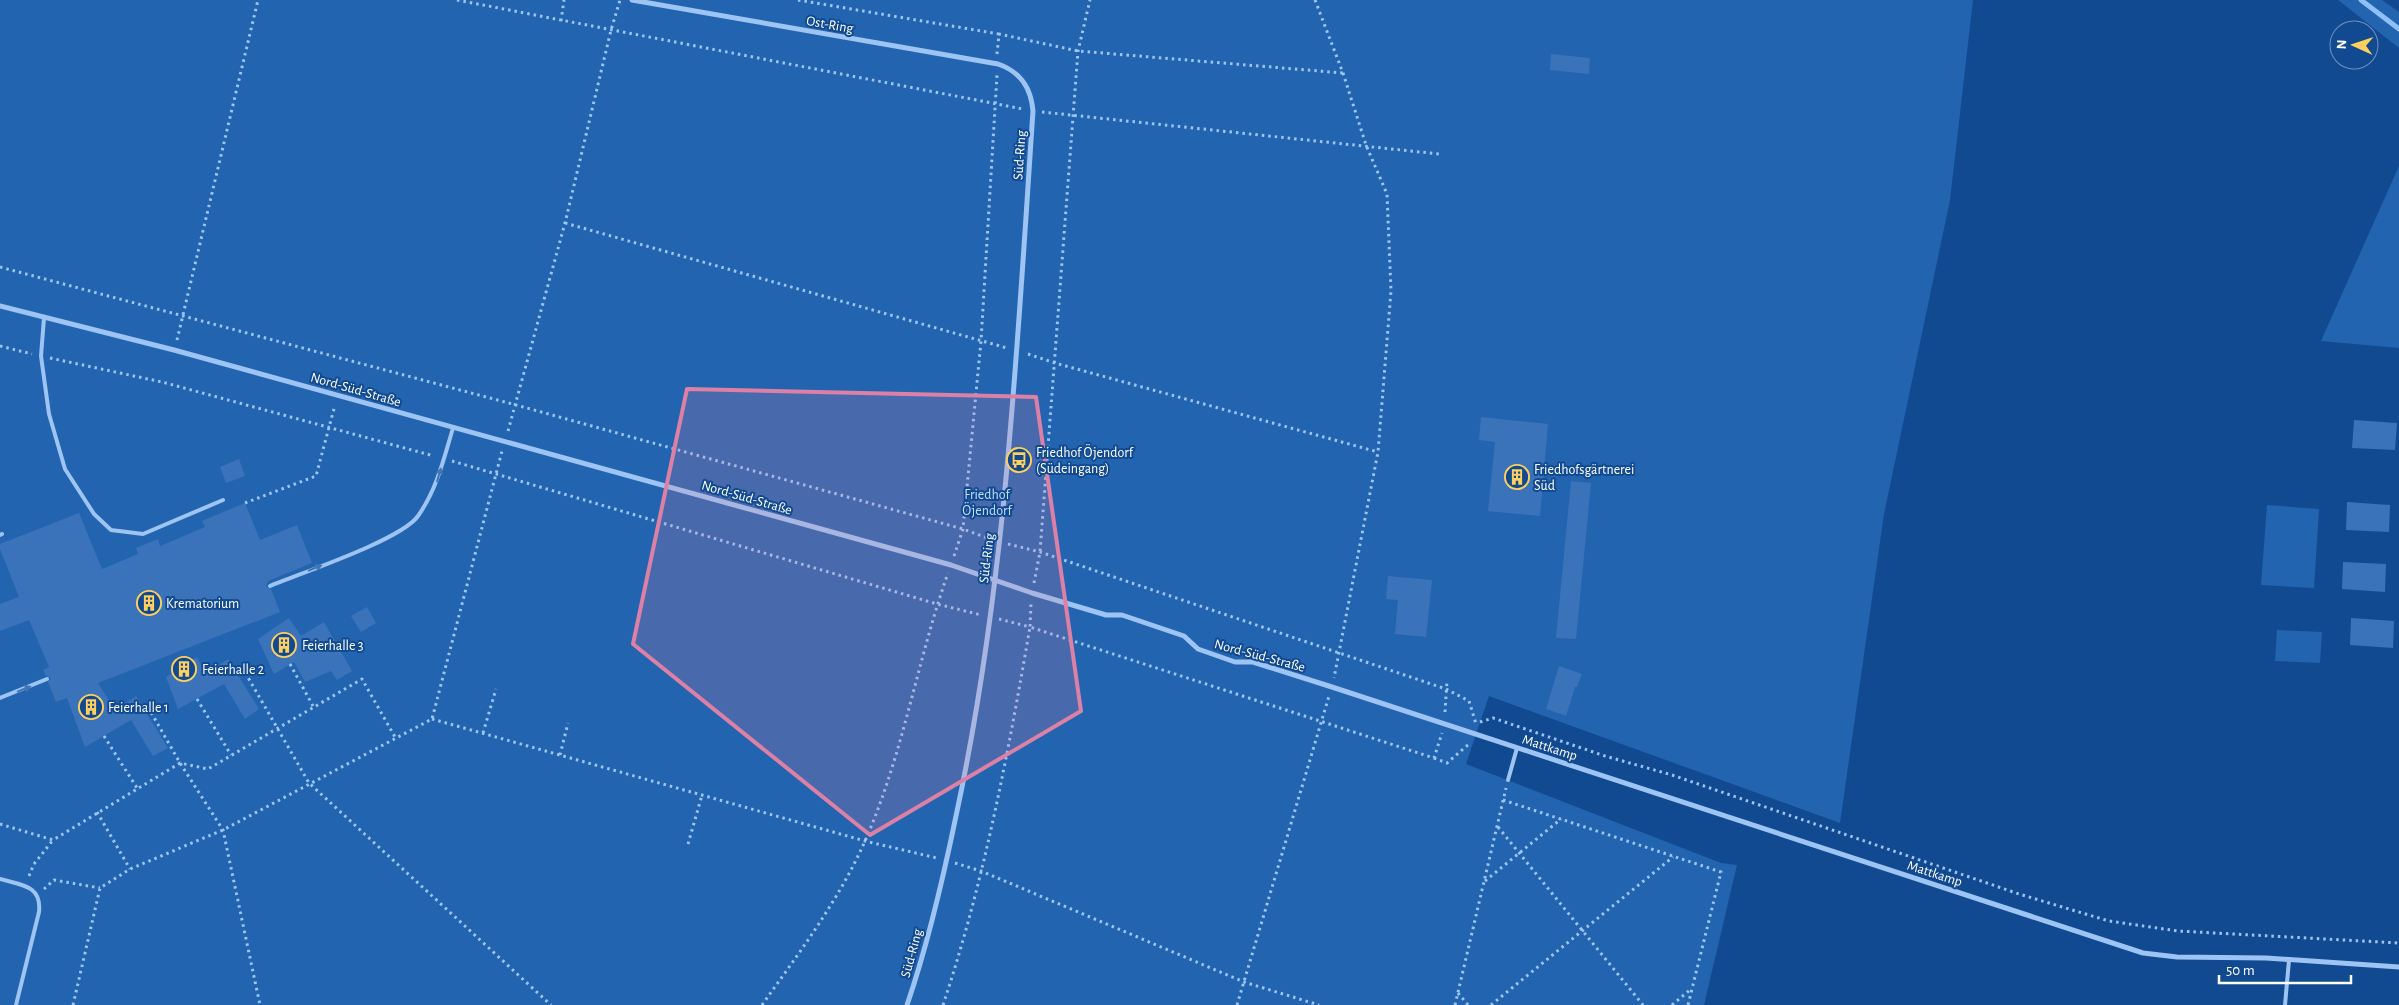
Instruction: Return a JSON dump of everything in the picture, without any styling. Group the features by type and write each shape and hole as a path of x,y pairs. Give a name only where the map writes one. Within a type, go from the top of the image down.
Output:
{"street":[{"name":"Ost-Ring","path":"632,0 997,64 1012,70 1021,77"},
{"name":"Süd-Ring","path":"907,1005 947,860 973,739 991,617 1000,542 1017,350 1033,111 1030,95 1021,77"},
{"name":"Nord-Süd-Straße","path":"0,306 174,350 951,565 1032,593 1106,615 1122,615 1184,636 1198,649 1235,662 1253,662 1476,734"},
{"name":"Mattkamp","path":"1476,734 2143,953 2177,957 2288,960 2399,967"}],"lane":[{"path":"44,318 41,356 49,414 65,469 94,514 111,530 143,534 223,500"},
{"path":"270,586 391,537 417,518 435,487 453,428"},
{"path":"0,698 47,680"},
{"path":"1508,780 1517,748"},
{"path":"0,879 25,886 37,894 40,900 39,912 16,1005"},
{"path":"2285,1005 2288,960"}],"path":[{"path":"174,350 258,0"},
{"path":"457,0 996,102 1033,111 1074,117 1366,145 1439,154"},
{"path":"561,21 564,0"},
{"path":"432,719 496,473 565,223 611,30 620,0"},
{"path":"798,0 999,34 1078,51 1343,74"},
{"path":"943,1005 981,871 1007,760 1030,627 1032,593 1040,552 1078,51 1090,0"},
{"path":"1237,1005 1332,687 1378,452 1391,291 1387,194 1366,145 1343,74 1314,0"},
{"path":"762,1005 823,918 864,841 902,736 937,604 963,529 981,341 999,34"},
{"path":"565,223 1017,350 1055,363 1378,452"},
{"path":"0,267 516,405 963,529 1000,542 1040,552 1446,689"},
{"path":"0,346 162,382 496,473 937,604 1030,627 1434,758 1445,724 1447,681"},
{"path":"245,503 316,476 338,395"},
{"path":"290,664 313,706"},
{"path":"242,667 310,783 551,1005"},
{"path":"25,886 34,864 53,840 97,812 180,763 208,769 362,679 395,737"},
{"path":"483,733 496,689"},
{"path":"197,699 231,755"},
{"path":"148,707 180,763 223,830 260,1005"},
{"path":"1476,721 1483,723 1493,718 1605,756 1672,774 2019,894 2109,921 2178,931 2399,943"},
{"path":"37,894 54,880 100,888 130,869 223,830 432,719 864,841 947,860 981,871 1244,982 1319,1005"},
{"path":"560,755 568,723"},
{"path":"104,736 137,788"},
{"path":"688,844 702,795"},
{"path":"1455,1005 1503,800 1721,872 1688,1005"},
{"path":"97,812 130,869"},
{"path":"1484,881 1560,819"},
{"path":"0,824 53,840"},
{"path":"1497,826 1643,1005"},
{"path":"1491,1005 1673,857"},
{"path":"73,1005 100,888"},
{"path":"1672,1005 1692,989"},
{"path":"1458,993 1468,1005"}],"highlighted area":[{"path":"687,389 1036,397 1081,711 870,835 633,644"}],"green space":[{"name":"Friedhof Öjendorf","path":"0,0 1973,0 1950,200 1884,514 1840,823 1489,696 1466,764 1721,863 1737,865 1704,1005 0,1005"},
{"path":"2338,0 2382,0 2399,12 2399,48 2379,32 2379,20 2363,20"},
{"path":"2399,166 2399,348 2321,341"},
{"path":"2267,505 2319,509 2314,588 2261,585"},
{"path":"2277,630 2322,632 2320,663 2275,661"}],"building":[{"path":"1551,54 1590,58 1589,74 1550,70"},
{"name":"Friedhofsgärtnerei Süd","path":"1481,417 1548,424 1540,516 1488,511 1495,442 1479,440"},
{"path":"2354,420 2397,423 2395,450 2352,448"},
{"path":"239,459 245,476 226,483 220,467"},
{"path":"1571,481 1591,483 1576,639 1556,638"},
{"path":"2347,502 2390,505 2389,532 2346,530"},
{"name":"Krematorium","path":"245,503 260,540 297,525 312,563 268,581 266,587 271,589 280,612 98,683 115,710 136,696 168,748 153,756 131,720 85,747 67,698 56,702 48,682 51,678 46,676 43,670 49,667 29,620 0,631 0,604 19,597 0,549 0,544 79,513 102,569 138,554 136,548 158,539 160,546 205,527 202,521"},
{"path":"2343,562 2386,564 2385,592 2342,589"},
{"path":"1388,576 1432,580 1426,637 1395,634 1398,600 1386,599"},
{"path":"367,607 376,623 361,632 351,616"},
{"path":"289,618 301,636 324,622 352,671 337,680 331,671 305,682 294,662 274,674 258,639"},
{"path":"2351,618 2394,621 2393,648 2350,645"},
{"path":"197,657 206,673 228,659 259,709 245,719 224,684 178,709 166,677"},
{"path":"1559,666 1582,674 1577,687 1575,687 1566,716 1546,709"}],"waterway":[{"path":"2361,0 2399,29"}],"place":[{"name":"Friedhof Öjendorf (Südeingang)","path":"1019,460"},
{"name":"Friedhofsgärtnerei Süd","path":"1517,477"},
{"name":"Krematorium","path":"149,603"},
{"name":"Feierhalle 3","path":"284,645"},
{"name":"Feierhalle 2","path":"184,669"},
{"name":"Feierhalle 1","path":"91,707"}]}
